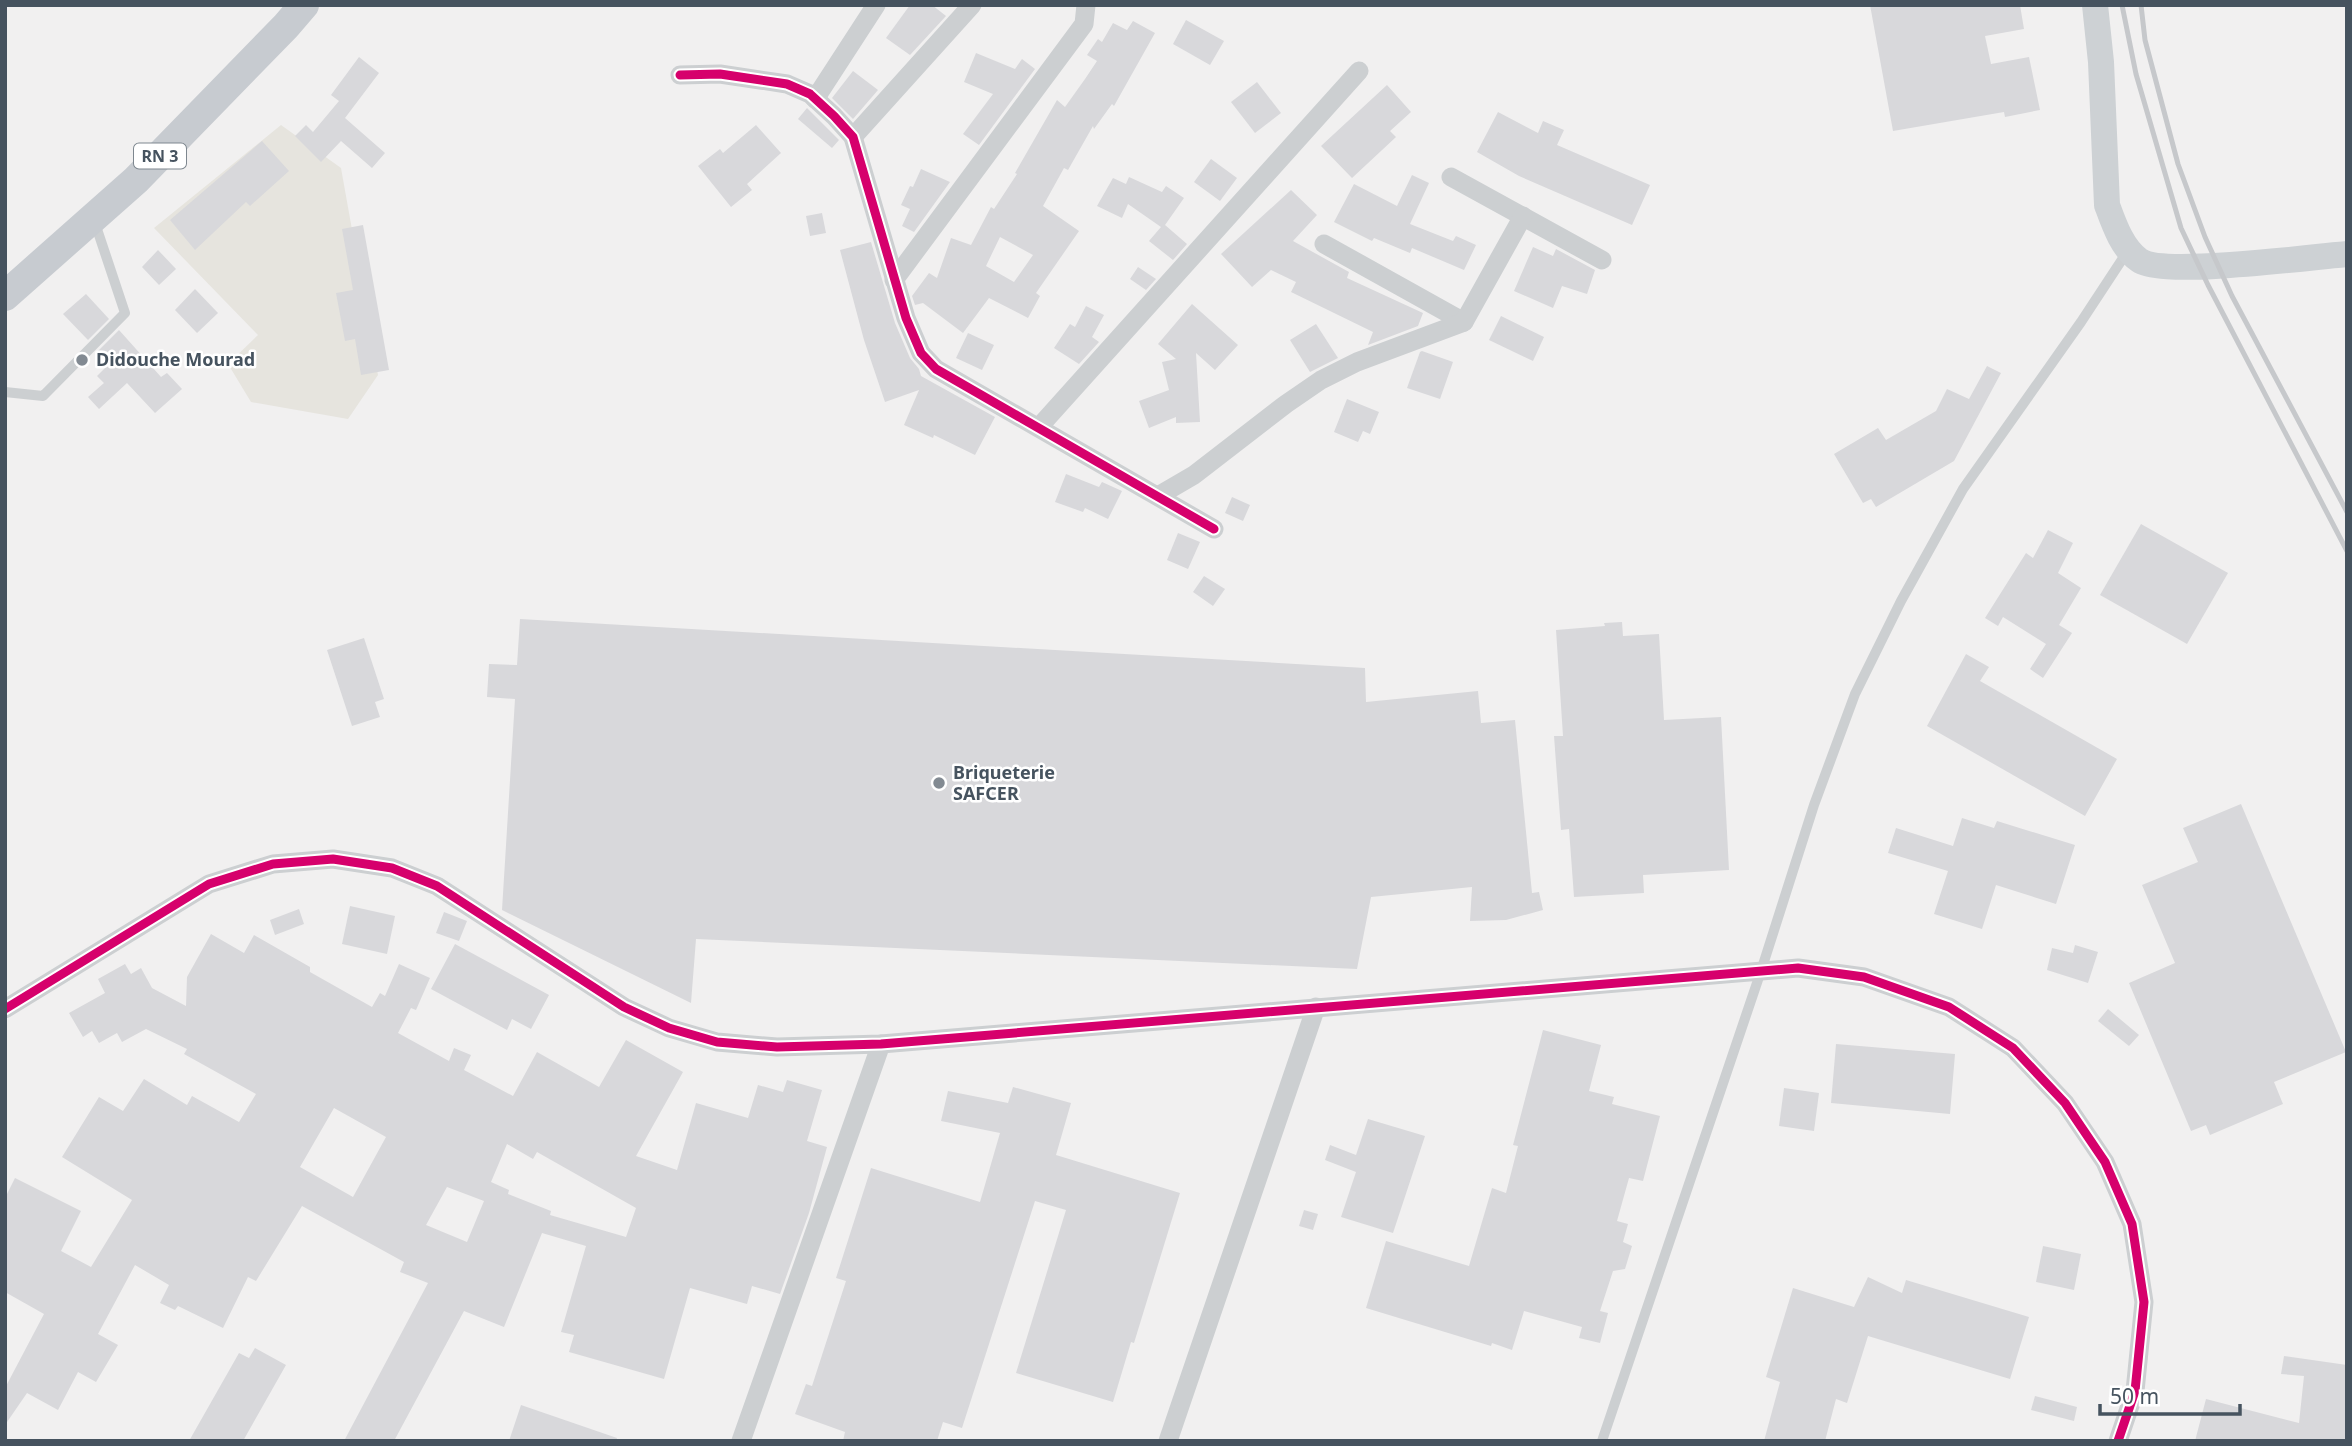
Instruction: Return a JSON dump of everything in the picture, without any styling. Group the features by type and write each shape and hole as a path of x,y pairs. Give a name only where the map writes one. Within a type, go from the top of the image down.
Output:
{"main road":[{"name":"RN 3","path":"5,296 136,180 304,5"},
{"path":"2095,5 2101,62 2107,205 2128,250 2141,262 2186,268 2347,254"}],"street":[{"path":"815,99 876,5"},
{"path":"853,137 972,5"},
{"path":"894,280 1084,24 1086,5"},
{"path":"1039,427 1359,71"},
{"path":"680,75 720,74 788,84 815,99 853,137 894,280 921,353 936,369 1214,529"},
{"path":"1451,177 1602,260"},
{"path":"1158,496 1194,475 1321,380 1357,362 1464,322 1523,216"},
{"path":"1324,244 1464,322"},
{"path":"5,1009 209,884 273,864 333,859 392,868 437,886 624,1007 669,1028 717,1042 776,1047 881,1044 1798,968 1864,977 1949,1007 2013,1048 2065,1103 2105,1162 2132,1224 2144,1302 2136,1391 2118,1441"},
{"path":"1168,1441 1315,1007"},
{"path":"741,1441 881,1044"}],"lane":[{"path":"5,392 43,396 125,313 93,218"},
{"path":"1602,1441 1761,971 1814,805 1855,694 1901,601 1963,489 2081,322 2128,250"}],"shaded area":[{"path":"281,125 341,168 378,375 348,419 251,402 228,364 258,335 154,228"}],"building":[{"path":"910,5 932,5 946,16 910,55 886,38"},
{"path":"1870,5 2020,5 2024,29 1985,36 1991,64 2029,57 2040,110 2005,117 2004,112 1893,131"},
{"path":"1186,20 1224,41 1210,65 1173,44"},
{"path":"1133,21 1155,33 1114,106 1112,104 1094,129 1093,126 1068,170 1064,168 1043,206 1079,231 1036,293 1040,296 1028,318 989,298 963,333 923,303 915,305 912,296 929,273 937,278 951,238 971,245 991,207 994,209 1017,174 1015,173 1057,100 1065,107 1097,61 1087,55 1098,39 1102,42 1113,23 1127,30","holes":["1000,237 1033,255 1014,282 986,266"]},
{"path":"976,53 1015,69 1022,59 1035,69 979,145 963,134 993,94 964,82"},
{"path":"359,57 379,73 345,118 385,153 372,168 341,141 321,162 295,136 306,125 313,132 339,101 331,95"},
{"path":"853,71 878,90 853,119 832,98"},
{"path":"1257,82 1281,113 1255,133 1231,102"},
{"path":"1387,85 1411,112 1390,131 1396,137 1352,178 1321,146"},
{"path":"807,108 839,140 832,148 798,119"},
{"path":"1498,112 1538,133 1543,121 1564,130 1557,145 1650,185 1632,225 1519,176 1477,152"},
{"path":"756,125 781,153 747,184 752,190 731,207 698,166 720,149 723,153"},
{"path":"262,141 289,171 250,206 246,202 195,250 170,220"},
{"path":"1211,159 1237,178 1220,201 1194,182"},
{"path":"921,169 950,182 914,232 902,226 910,209 901,205"},
{"path":"1412,175 1429,183 1410,224 1453,241 1456,236 1476,245 1464,270 1412,248 1410,253 1374,238 1372,241 1334,222 1354,184 1397,206"},
{"path":"1129,177 1162,192 1166,186 1184,198 1165,225 1187,244 1173,260 1149,241 1161,227 1128,204 1122,218 1097,206 1113,178 1126,184"},
{"path":"1291,190 1317,215 1293,241 1349,272 1347,278 1423,313 1418,326 1368,345 1373,332 1291,292 1296,282 1271,270 1252,287 1221,254"},
{"path":"822,213 826,233 810,236 806,216"},
{"path":"363,225 389,370 361,375 355,339 345,341 336,293 353,290 342,229"},
{"path":"871,242 895,323 921,376 995,417 975,455 934,435 933,438 904,425 919,390 885,402 864,340 840,250"},
{"path":"1533,247 1553,256 1556,249 1595,270 1587,294 1562,286 1553,308 1514,291"},
{"path":"158,250 176,269 159,285 142,267"},
{"path":"1138,267 1156,279 1146,290 1130,279"},
{"path":"195,289 218,313 197,333 175,310"},
{"path":"86,294 109,319 88,340 63,314"},
{"path":"1192,304 1238,345 1215,370 1196,353 1200,422 1176,423 1176,417 1149,428 1139,401 1169,390 1162,362 1176,359 1158,344"},
{"path":"1086,306 1104,315 1092,337 1099,342 1079,364 1054,348 1070,324 1075,327"},
{"path":"1501,316 1544,337 1533,361 1489,340"},
{"path":"1316,324 1338,358 1310,372 1290,340"},
{"path":"119,330 161,377 167,373 182,389 155,413 127,383 99,409 88,397 104,383 97,376 109,364 98,351"},
{"path":"968,333 994,345 982,370 956,358"},
{"path":"1422,351 1453,362 1440,399 1407,388"},
{"path":"1987,366 2001,373 1954,461 1876,507 1871,499 1863,503 1834,454 1878,428 1886,440 1936,411 1947,389 1969,399"},
{"path":"1347,399 1379,412 1370,434 1363,431 1358,442 1334,432"},
{"path":"1066,474 1099,487 1102,482 1122,491 1108,519 1085,508 1083,512 1055,502"},
{"path":"1232,497 1250,505 1243,521 1225,513"},
{"path":"2141,524 2228,573 2187,644 2100,595"},
{"path":"2048,530 2073,543 2058,573 2081,588 2059,625 2072,633 2043,678 2030,669 2046,644 2003,617 1998,626 1985,618 2026,553 2033,558"},
{"path":"1178,533 1200,542 1188,569 1167,560"},
{"path":"1204,576 1225,589 1213,606 1193,592"},
{"name":"Briqueterie SAFCER","path":"520,619 1365,668 1366,702 1478,691 1481,723 1515,720 1532,893 1539,892 1543,910 1506,920 1470,921 1472,887 1371,897 1357,969 696,939 691,1003 502,910 515,699 487,697 489,664 517,665"},
{"path":"1622,622 1623,636 1659,634 1664,720 1721,717 1729,870 1643,875 1644,893 1574,897 1569,829 1561,830 1554,736 1563,736 1556,630"},
{"path":"364,638 384,699 375,702 380,717 352,726 327,650"},
{"path":"1966,654 1989,667 1980,681 2117,759 2085,816 1927,726"},
{"path":"2241,804 2346,1052 2274,1082 2283,1104 2210,1135 2206,1125 2191,1131 2129,983 2175,963 2142,885 2198,862 2183,828"},
{"path":"1962,818 1994,828 1997,821 2075,845 2056,904 1996,885 1982,929 1934,914 1948,871 1888,853 1896,828 1953,846"},
{"path":"350,906 395,916 387,954 342,944"},
{"path":"299,909 304,924 275,935 270,920"},
{"path":"444,912 467,921 459,941 436,933"},
{"path":"211,934 244,953 254,935 310,967 310,972 372,1007 380,993 385,996 399,964 430,978 416,1010 411,1008 398,1033 449,1061 454,1048 471,1055 464,1070 513,1096 537,1052 599,1087 626,1040 683,1072 636,1156 677,1170 696,1103 748,1118 758,1085 783,1092 787,1080 822,1090 807,1141 827,1147 809,1213 780,1294 752,1286 747,1304 690,1288 664,1379 569,1352 574,1335 561,1332 586,1246 542,1233 504,1327 464,1311 394,1441 344,1441 428,1283 400,1272 404,1262 302,1206 256,1281 248,1277 223,1328 178,1306 175,1310 160,1303 169,1285 135,1265 98,1334 118,1345 96,1382 78,1372 58,1410 27,1393 5,1425 5,1388 44,1314 5,1292 5,1198 15,1178 81,1211 61,1251 91,1267 132,1200 62,1157 99,1097 123,1111 144,1079 187,1105 192,1096 239,1122 256,1094 184,1054 187,1049 146,1029 122,1042 117,1033 99,1043 92,1031 83,1037 69,1013 105,993 98,979 125,964 131,974 141,968 152,988 186,1006 187,977","holes":["334,1108 386,1137 353,1197 300,1167","507,1144 533,1159 537,1152 636,1208 626,1237 550,1215 551,1211 508,1194 509,1190 491,1182","447,1187 484,1201 467,1242 426,1225"]},
{"path":"455,944 549,995 531,1029 512,1019 507,1030 431,989"},
{"path":"2075,945 2098,952 2088,983 2047,970 2052,948 2073,953"},
{"path":"2108,1009 2139,1035 2129,1046 2098,1021"},
{"path":"1543,1030 1601,1045 1589,1091 1614,1097 1612,1104 1660,1116 1643,1181 1629,1178 1617,1221 1628,1224 1623,1242 1632,1246 1625,1269 1613,1271 1600,1311 1608,1313 1600,1343 1579,1338 1582,1327 1524,1311 1512,1350 1366,1308 1386,1241 1469,1266 1492,1188 1506,1193 1518,1146 1513,1145"},
{"path":"1836,1044 1955,1054 1950,1114 1831,1103"},
{"path":"1013,1087 1071,1103 1056,1155 1180,1193 1113,1402 1016,1373 1066,1210 1035,1201 962,1428 943,1422 937,1441 843,1441 845,1432 795,1414 806,1384 812,1386 846,1281 836,1278 871,1168 980,1202 1000,1133 941,1121 948,1091 1008,1103"},
{"path":"1784,1088 1819,1093 1814,1131 1779,1126"},
{"path":"1368,1119 1425,1136 1393,1233 1341,1217 1356,1172 1325,1160 1330,1145 1356,1155"},
{"path":"1304,1210 1318,1214 1313,1230 1299,1226"},
{"path":"2043,1246 2081,1254 2074,1290 2036,1282"},
{"path":"1868,1277 1902,1293 1906,1280 2029,1317 2010,1379 1868,1336 1847,1403 1836,1399 1825,1441 1764,1441 1780,1382 1766,1377 1793,1288 1854,1307"},
{"path":"255,1348 286,1365 243,1441 189,1441 239,1353 249,1358"},
{"path":"2284,1356 2347,1365 2347,1441 2195,1441 2206,1399 2299,1423 2304,1376 2281,1374"},
{"path":"2035,1396 2077,1407 2074,1421 2031,1410"},
{"path":"521,1405 617,1438 616,1441 509,1441"}],"railway":[{"path":"2122,5 2136,74 2181,228 2347,551"},
{"path":"2141,5 2145,40 2178,164 2205,237 2232,296 2347,512"}],"cycle path":[{"path":"680,75 720,74 787,84 810,94 853,137 906,318 921,353 936,369 1214,529"},
{"path":"5,1009 209,884 273,864 333,859 392,868 437,886 624,1007 669,1028 717,1042 777,1047 881,1044 1798,968 1864,977 1949,1007 2013,1048 2065,1103 2105,1162 2132,1224 2144,1302 2135,1391 2118,1441"}],"place":[{"name":"Didouche Mourad","path":"82,360"},
{"name":"Briqueterie SAFCER","path":"939,783"}]}
